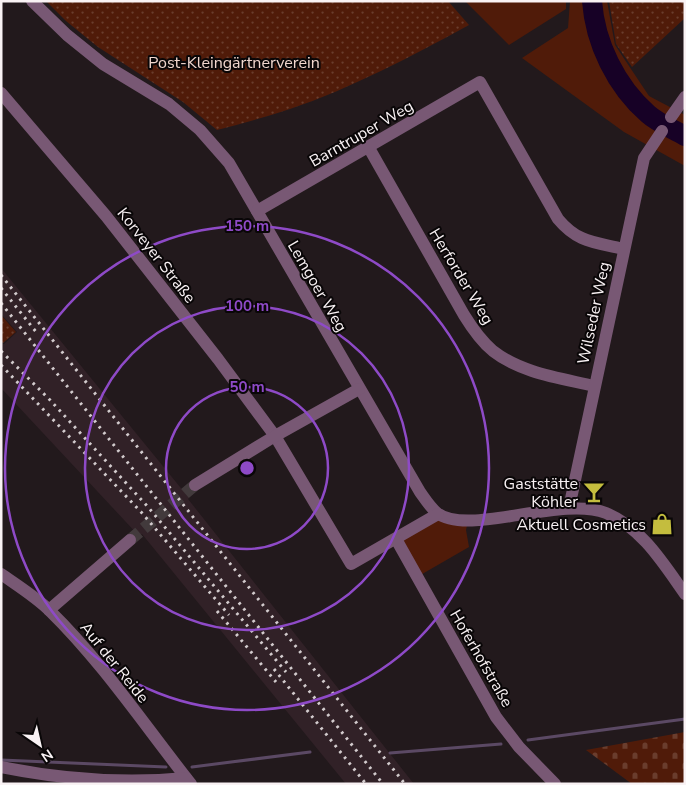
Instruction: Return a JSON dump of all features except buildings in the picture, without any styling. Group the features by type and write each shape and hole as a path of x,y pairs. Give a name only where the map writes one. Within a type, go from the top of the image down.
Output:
{"street":[{"name":"Lemgoer Weg","path":"32,1 66,35 103,64 169,104 200,130 229,163 359,390 427,503 438,514"},
{"name":"Barntruper Weg","path":"257,211 369,148 480,82 558,219 568,230 582,239 623,249"},
{"name":"Korveyer Straße","path":"1,93 106,216 218,359 275,436 351,564 438,514"},
{"path":"671,117 685,97"},
{"name":"Wilseder Weg","path":"569,508 644,158 662,131"},
{"name":"Herforder Weg","path":"369,148 464,315 492,351 528,370 594,386"},
{"path":"194,485 275,436 359,390"},
{"path":"438,514 468,521 569,508 604,513 631,528 656,554 685,594"},
{"name":"Hoferhofstraße","path":"396,539 496,717 519,747 555,784"},
{"path":"49,610 130,540"},
{"name":"Auf der Reide","path":"1,574 49,610 91,656 188,781"},
{"path":"1,767 86,779 188,781"}],"shaded area":[{"path":"1,268 189,498 414,784 346,784 142,534 139,536 1,388 1,342 4,344 17,332 1,314"}],"green space":[{"name":"Post-Kleingärtnerverein","path":"46,1 448,1 469,25 404,60 313,101 217,130 183,102 98,47 66,21"},
{"path":"465,1 566,1 566,9 509,45"},
{"path":"570,1 607,1 615,45 649,96 685,115 685,166 624,132 522,58 568,28"},
{"path":"609,1 685,1 685,18 632,67 616,44"},
{"path":"1,315 16,332 3,343 1,341"},
{"path":"438,514 468,521 466,530 469,547 417,577 396,539"},
{"path":"685,732 685,784 632,784 586,750"}],"waterway":[{"path":"592,1 594,17 603,48 617,77 637,103 652,117 685,136"},
{"path":"528,740 685,719"},
{"path":"390,753 501,744"},
{"path":"192,767 310,752"},
{"path":"1,760 166,767"}],"tunnel":[{"path":"130,540 195,485"}],"railway":[{"path":"1,275 405,784"},
{"path":"1,288 37,333"},
{"path":"1,303 383,784"},
{"path":"1,351 50,400 148,507 286,672"},
{"path":"1,365 142,513 229,615"},
{"path":"217,611 276,682"},
{"path":"274,669 366,784"}],"place":[{"name":"Gaststätte Köhler","path":"594,492"},
{"name":"Aktuell Cosmetics","path":"662,524"}]}
